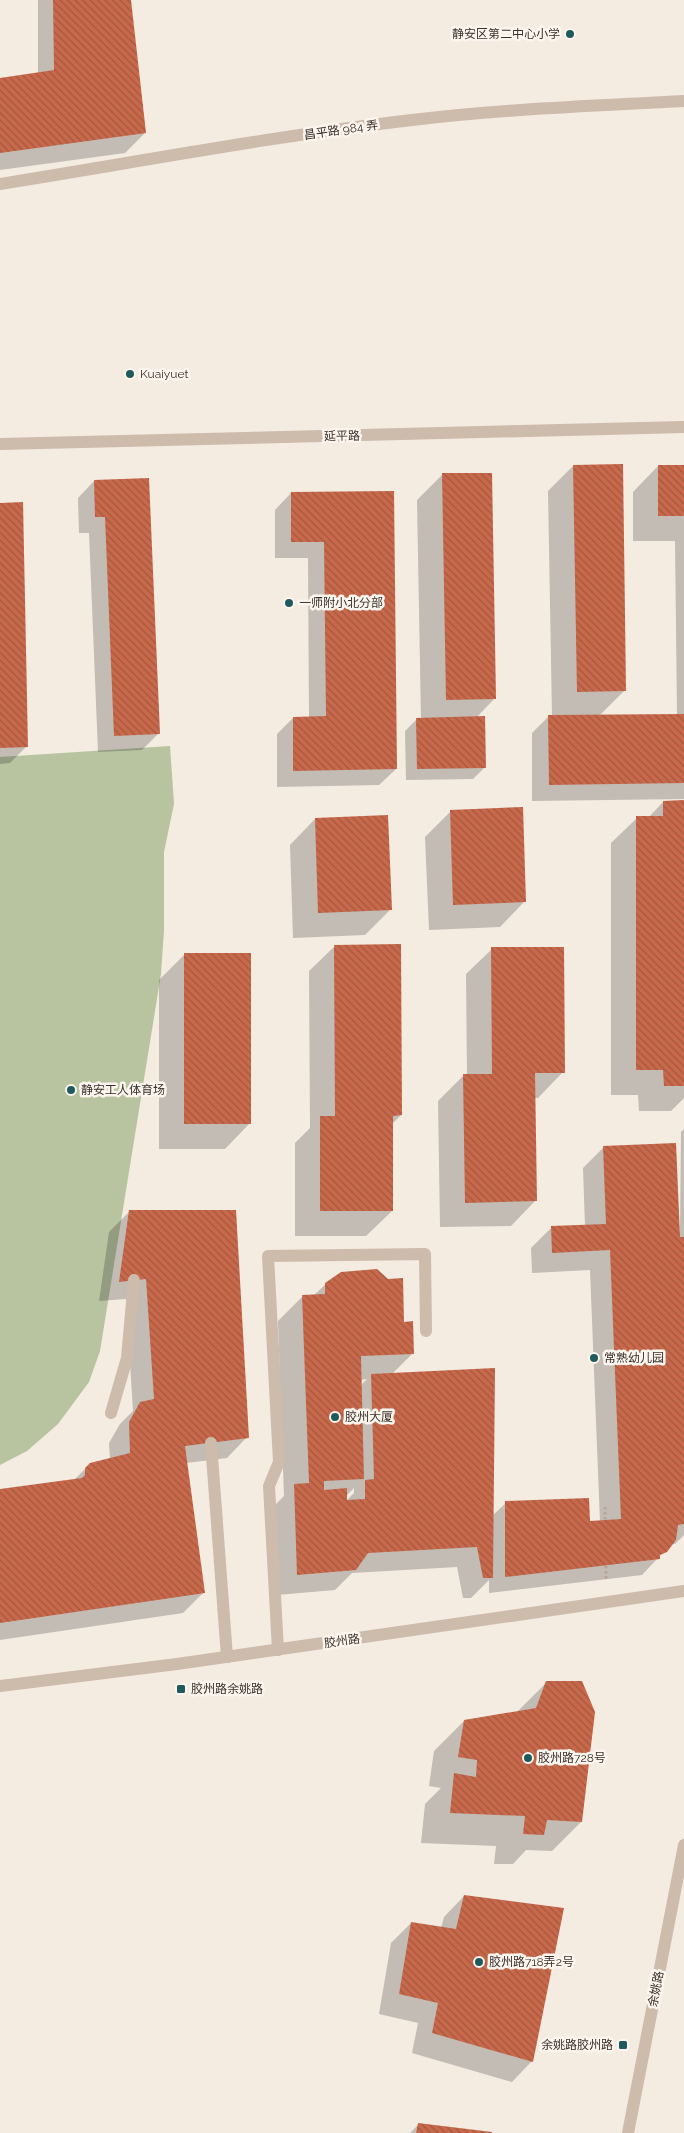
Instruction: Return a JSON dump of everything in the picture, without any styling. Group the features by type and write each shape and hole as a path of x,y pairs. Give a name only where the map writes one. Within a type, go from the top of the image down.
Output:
{"street":[{"name":"昌平路 984 弄","path":"0,184 328,131 414,120 684,100"},
{"name":"延平路","path":"0,444 684,427"},
{"path":"278,1650 269,1486 279,1462 268,1256 425,1254 426,1331"},
{"path":"111,1413 127,1358 134,1280"},
{"path":"211,1443 227,1657"},
{"name":"胶州路","path":"0,1686 278,1650 684,1591"},
{"name":"余姚路","path":"628,2133 684,1845"}],"path":[{"path":"605,1507 605,1520"}],"green space":[{"name":"静安工人体育场","path":"170,746 174,804 164,852 164,930 161,974 100,1351 89,1382 58,1424 27,1451 0,1465 0,757"}],"building":[{"path":"53,0 131,0 146,133 0,153 0,78 54,70"},
{"path":"623,464 626,691 577,692 573,465"},
{"path":"658,465 684,465 684,516 658,516"},
{"path":"442,473 492,473 496,699 446,700"},
{"path":"149,478 160,734 114,736 105,517 95,517 94,480"},
{"path":"394,491 397,769 293,771 293,717 326,716 324,542 291,542 291,492"},
{"path":"23,502 28,747 0,748 0,503"},
{"path":"684,714 684,783 549,785 548,715"},
{"path":"485,716 486,768 417,769 416,718"},
{"path":"684,800 684,1086 664,1086 663,1070 636,1070 636,816 663,816 663,801"},
{"path":"523,807 526,902 453,905 450,810"},
{"path":"388,815 392,910 318,913 315,818"},
{"path":"401,944 402,1115 393,1116 393,1211 320,1211 320,1116 335,1116 334,945"},
{"path":"491,947 564,947 565,1073 535,1073 537,1201 465,1203 463,1074 492,1074"},
{"path":"184,953 251,953 251,1124 184,1124"},
{"path":"676,1143 680,1237 684,1237 684,1524 678,1525 676,1540 667,1552 660,1555 660,1559 505,1577 505,1501 589,1498 590,1521 621,1519 610,1250 552,1253 551,1226 606,1224 603,1146"},
{"path":"129,1210 236,1210 249,1438 185,1446 205,1593 0,1623 0,1489 82,1478 85,1475 85,1468 90,1463 130,1453 129,1422 140,1402 154,1399 146,1279 119,1282"},
{"path":"377,1269 388,1279 403,1278 404,1322 413,1321 414,1354 361,1356 364,1479 324,1481 324,1490 347,1488 347,1500 365,1499 365,1480 374,1479 371,1374 495,1368 493,1578 483,1578 477,1547 368,1553 356,1570 297,1575 294,1484 309,1483 302,1295 325,1294 325,1283 341,1272"},
{"name":"胶州路728号","path":"546,1681 582,1681 595,1712 582,1822 547,1820 544,1835 523,1834 525,1816 450,1813 454,1773 476,1777 477,1760 458,1757 464,1720 536,1708"},
{"name":"胶州路718弄2号","path":"464,1895 564,1908 533,2062 432,2033 438,2003 399,1994 411,1922 456,1929"},
{"path":"418,2123 492,2132 492,2133 416,2133"}],"place":[{"name":"静安区第二中心小学","path":"570,34"},
{"name":"Kuaiyuet","path":"130,374"},
{"name":"一师附小北分部","path":"289,603"},
{"name":"静安工人体育场","path":"71,1090"},
{"name":"常熟幼儿园","path":"594,1358"},
{"name":"胶州大厦","path":"335,1417"},
{"name":"胶州路余姚路","path":"181,1689"},
{"name":"胶州路728号","path":"528,1758"},
{"name":"胶州路718弄2号","path":"479,1962"},
{"name":"余姚路胶州路","path":"623,2045"}]}
